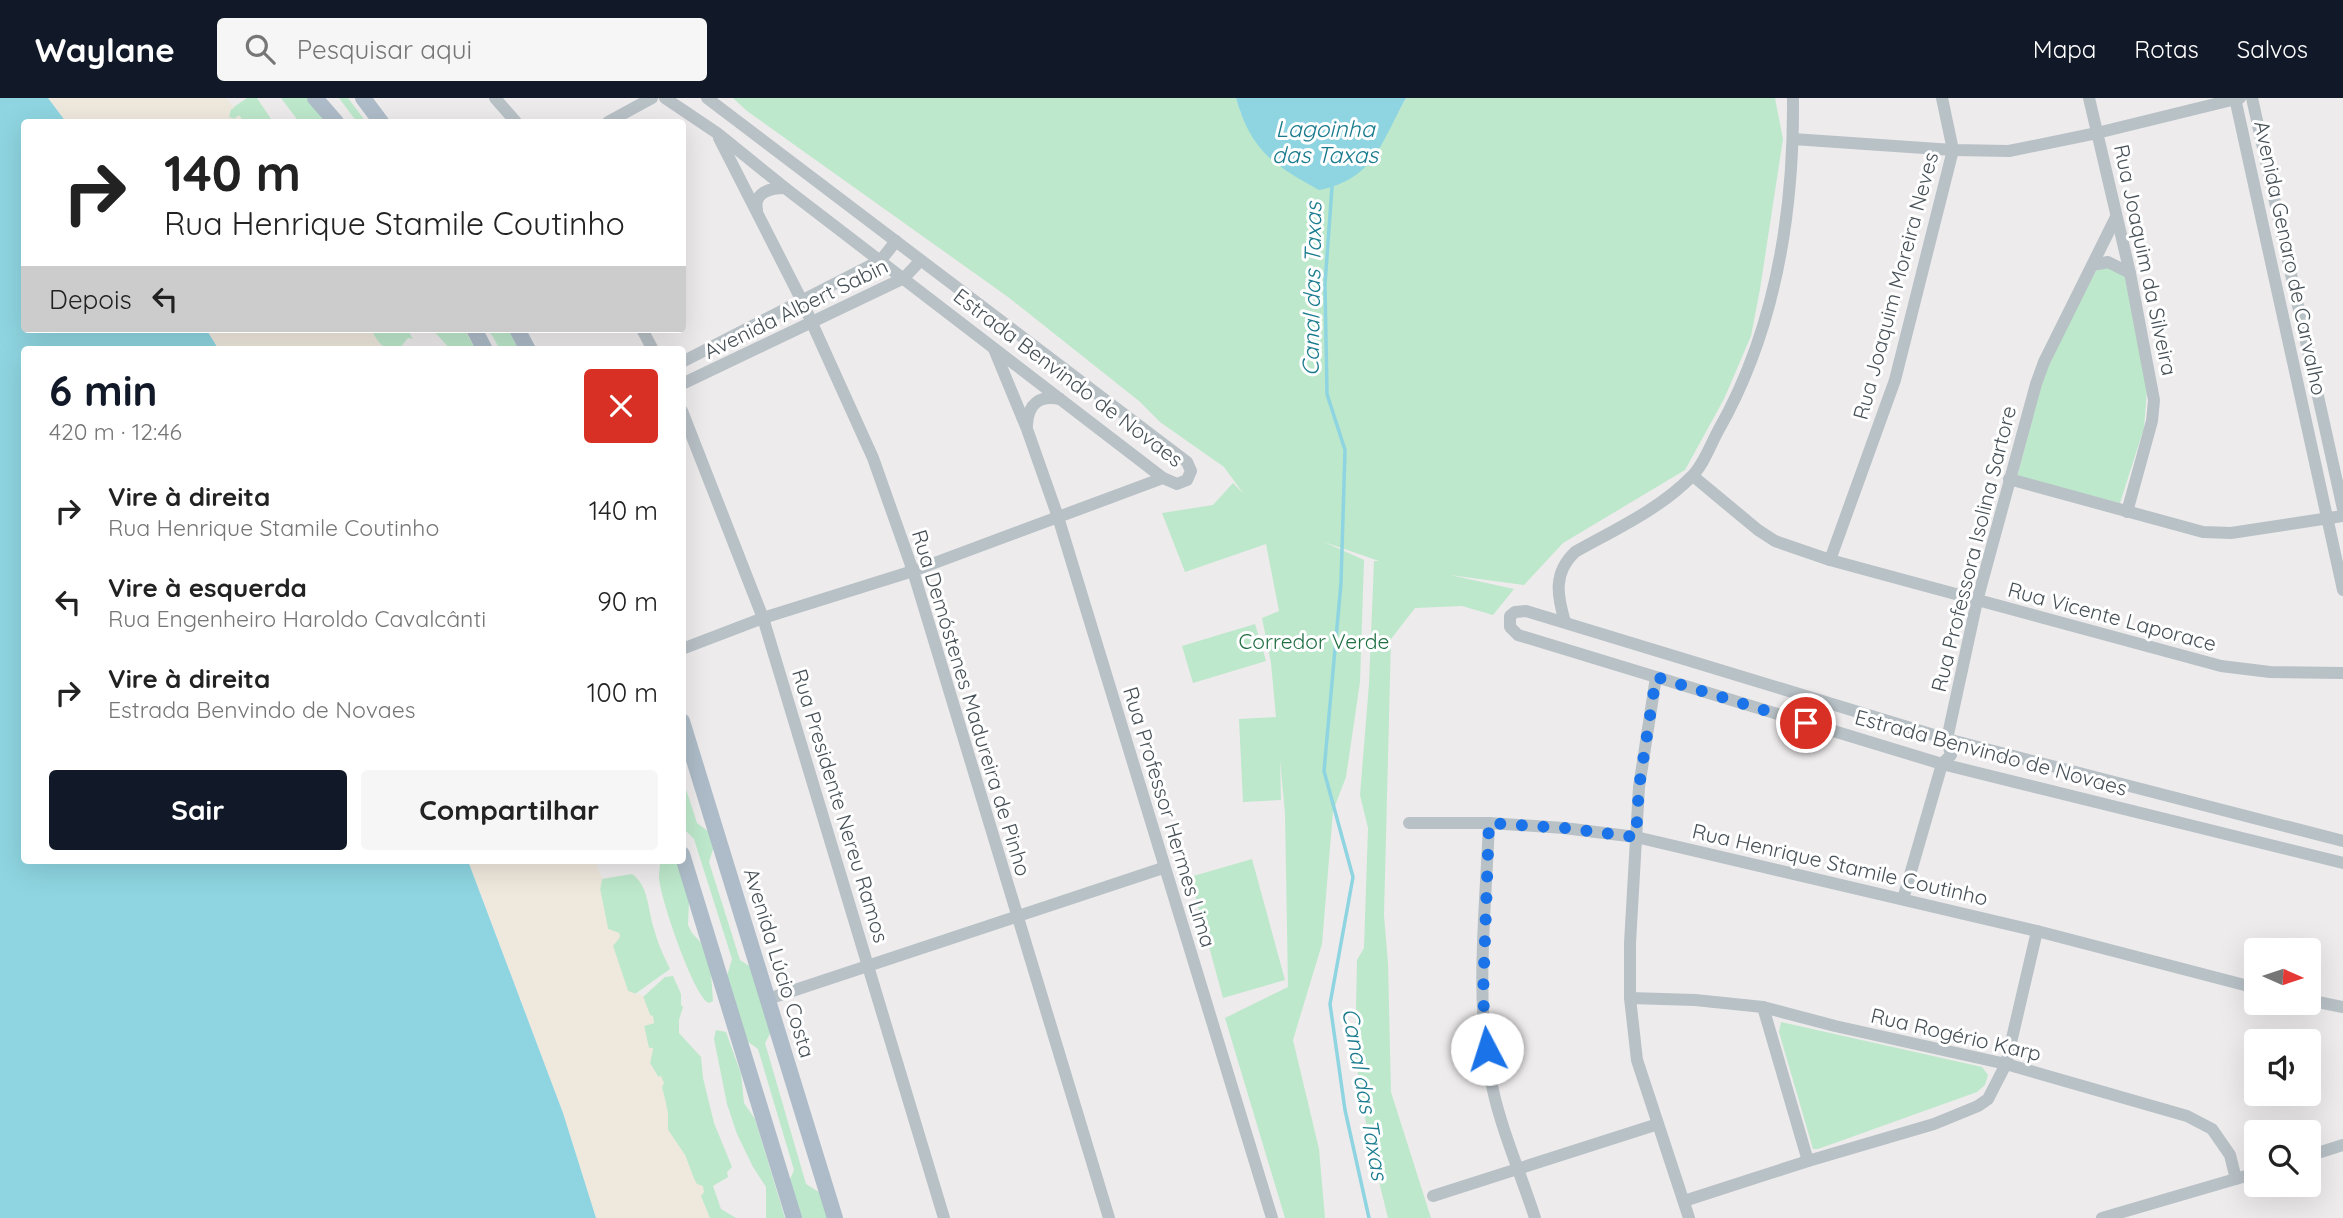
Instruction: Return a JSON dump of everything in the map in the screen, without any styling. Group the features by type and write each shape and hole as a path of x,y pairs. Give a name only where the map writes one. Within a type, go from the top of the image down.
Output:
{"main road":[{"path":"316,98 334,119"},
{"path":"363,98 379,119"},
{"name":"Avenida Lúcio Costa","path":"686,734 835,1218"},
{"path":"685,864 794,1218"}],"street":[{"path":"495,98 513,119"},
{"path":"614,119 652,98"},
{"name":"Estrada Benvindo de Novaes","path":"665,98 717,133 1163,478 1172,483 1182,483 1189,476 1190,466 707,98"},
{"path":"1565,622 1557,589 1558,577 1568,559 1575,552 1658,503 1693,476 1750,367 1765,327 1778,264 1793,139 1793,98"},
{"name":"Rua Joaquim Moreira Neves","path":"1830,560 1895,380 1953,150 1942,98"},
{"name":"Rua Joaquim da Silveira","path":"2089,98 2130,273 2154,400 2152,421 2127,512"},
{"path":"1793,139 1953,150 2009,151 2097,133 2237,98"},
{"name":"Avenida Genaro de Carvalho","path":"2237,98 2343,590"},
{"name":"Avenida Genaro de Carvalho","path":"2252,98 2343,509"},
{"name":"Rua Demóstenes Madureira de Pinho","path":"717,133 802,301 873,458 913,571 1109,1218"},
{"path":"758,214 756,204 759,196 773,188 785,188"},
{"name":"Rua Professora Isolina Sartore","path":"1903,899 1936,762 1951,755 1943,738 2009,479 2044,362 2116,217"},
{"name":"Avenida Albert Sabin","path":"686,360 881,260 896,241"},
{"name":"Avenida Albert Sabin","path":"686,382 904,278 920,261"},
{"path":"2092,265 2108,262 2130,273"},
{"name":"Rua Professor Hermes Lima","path":"993,347 1027,429 1058,517 1269,1217"},
{"path":"1027,429 1030,408 1034,402 1044,398 1059,399"},
{"name":"Rua Presidente Nereu Ramos","path":"686,421 762,618 944,1218"},
{"name":"Rua Vicente Laporace","path":"1693,476 1775,541 1830,560 2221,666 2270,672 2343,673"},
{"path":"686,647 762,618 913,571 1163,478"},
{"path":"2009,479 2191,530 2217,534 2343,516"},
{"name":"Estrada Benvindo de Novaes","path":"2343,841 1943,738 1565,622 1520,611 1510,616 1510,627 1518,635 1936,762 2343,863"},
{"path":"1656,677 1639,787 1630,943 1630,998 1636,1060 1689,1218"},
{"path":"1936,762 1928,753 1931,744 1943,738"},
{"name":"Rua Henrique Stamile Coutinho","path":"1409,823 1489,823 1564,828 1636,837 2037,931 2244,985"},
{"path":"1489,823 1484,1026 1489,1073 1495,1099 1535,1218"},
{"path":"768,999 1163,868"},
{"path":"1684,1201 1934,1124 1978,1107 1989,1099 2006,1064 2037,931"},
{"name":"Rua Rogério Karp","path":"1630,998 1695,1000 1763,1007 2006,1064 2187,1116 2212,1129 2230,1155 2236,1179"},
{"path":"2321,1003 2343,1007"},
{"path":"1763,1007 1808,1161"},
{"path":"1433,1196 1658,1124"},
{"path":"2321,1152 2343,1145"},
{"path":"2102,1218 2244,1176"}],"green space":[{"path":"247,98 257,98 271,119 242,119 240,116 234,119 229,117 231,109"},
{"path":"281,98 307,98 324,119 297,119"},
{"path":"339,98 348,98 364,119 355,119"},
{"name":"Corredor Verde","path":"733,98 1236,98 1241,114 1398,113 1406,98 1775,98 1783,139 1751,336 1724,399 1685,470 1563,543 1524,585 1450,575 1514,589 1493,615 1462,606 1415,608 1391,639 1384,915 1388,963 1391,1092 1431,1218 1388,1218 1369,1141 1355,1056 1357,960 1364,948 1368,828 1360,795 1369,684 1374,561 1379,561 1324,542 1364,560 1360,682 1346,777 1333,811 1322,944 1293,1040 1319,1149 1325,1218 1285,1218 1225,1018 1288,987 1285,813 1280,760 1281,800 1243,802 1239,719 1276,717 1271,663 1262,618 1279,611 1266,544 1185,572 1162,513 1213,505 1233,483 1243,493 1224,467 1160,422 1139,401 1008,297 747,111"},
{"path":"2110,265 2124,273 2147,390 2144,428 2120,503 2017,477 2047,364 2096,271"},
{"path":"373,333 409,333 413,339 408,338 401,346 384,346"},
{"path":"436,333 466,333 474,346 447,346"},
{"path":"490,333 510,333 517,346 498,346"},
{"path":"1255,624 1266,661 1193,683 1182,646"},
{"path":"686,789 697,823 713,835 715,843 709,862 740,960 754,969 772,1030 765,1043 806,1184 822,1194 829,1218 801,1218 789,1182 794,1170 758,1049 747,1041 727,976 732,959 694,839 686,831"},
{"path":"1252,859 1285,980 1223,998 1190,877"},
{"path":"660,864 678,864 689,901 688,925 702,944 711,973 713,1001 709,1003 695,984 687,966 671,925 659,878"},
{"path":"632,874 644,891 656,937 670,969 635,994 628,991 613,946 620,936 608,929 600,889 602,879"},
{"path":"673,976 683,1007 679,1033 701,1057 714,1123 732,1167 727,1172 728,1177 713,1186 721,1209 736,1218 709,1218 685,1155 668,1130 666,1103 659,1078 650,1063 653,1048 649,1049 644,1026 654,1023 642,998 665,977"},
{"path":"1781,1022 1982,1067 1988,1075 1985,1085 1977,1092 1813,1149 1779,1032"},
{"path":"716,1030 726,1032 741,1074 744,1103 755,1119 785,1218 766,1218 766,1187 737,1134 727,1104 714,1039"}],"sand":[{"path":"48,98 226,98 234,108 229,111 229,117 234,119 64,119"},
{"path":"208,333 373,333 382,346 217,346"},
{"path":"469,864 596,864 602,879 600,889 608,929 619,933 620,937 613,946 628,991 643,996 650,1015 653,1016 654,1023 644,1026 649,1048 653,1048 650,1063 657,1077 661,1076 664,1083 662,1087 668,1113 668,1130 685,1155 697,1184 703,1186 704,1192 701,1196 710,1218 596,1218 563,1113"}],"water":[{"path":"0,98 48,98 64,119 21,119 21,333 208,333 217,346 21,346 21,864 469,864 563,1113 596,1218 0,1218"},
{"name":"Lagoinha das Taxas","path":"1236,98 1406,98 1382,144 1365,168 1338,185 1319,190 1276,164 1266,154 1249,131"}],"waterway":[{"name":"Canal das Taxas","path":"1332,187 1325,284 1327,394 1345,450 1341,583 1324,771 1353,877 1330,1004 1345,1110 1369,1218"}],"route":[{"path":"1487,1049 1483,997 1489,823 1596,831 1636,837 1639,787 1656,677 1806,723"}]}
